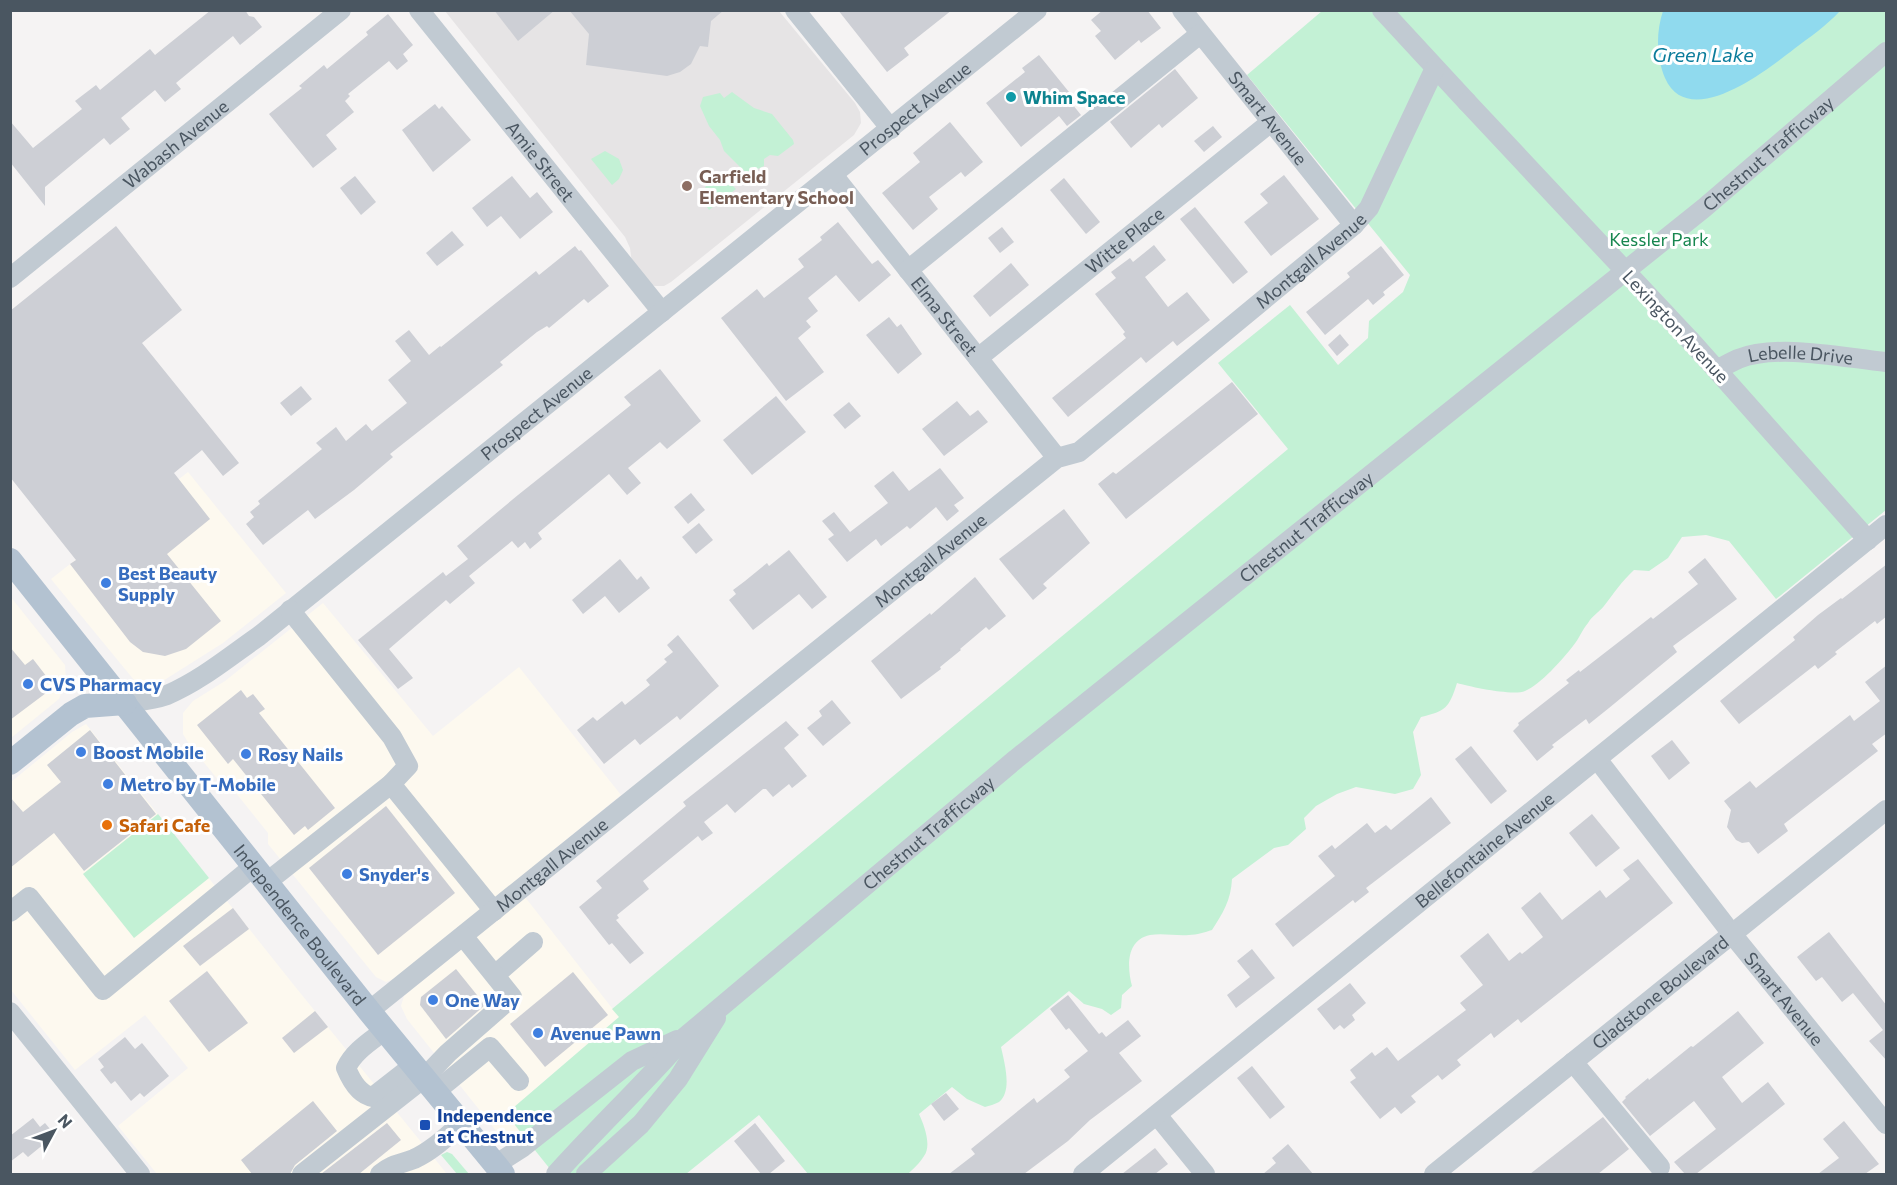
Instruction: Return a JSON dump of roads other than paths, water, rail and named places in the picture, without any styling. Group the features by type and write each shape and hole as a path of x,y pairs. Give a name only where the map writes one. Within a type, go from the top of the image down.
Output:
{"main road":[{"name":"Independence Boulevard","path":"10,560 369,1011 499,1170"},
{"name":"Prospect Avenue","path":"10,763 71,714 85,706 125,703"}],"street":[{"name":"Wabash Avenue","path":"10,278 341,10"},
{"name":"Amie Street","path":"419,10 662,312"},
{"path":"795,10 891,129"},
{"name":"Prospect Avenue","path":"125,703 165,696 204,675 259,636 1037,10"},
{"name":"Smart Avenue","path":"1182,10 1354,225"},
{"name":"Lexington Avenue","path":"1382,10 1690,340 1868,540"},
{"path":"908,270 1200,34"},
{"name":"Chestnut Trafficway","path":"556,1174 685,1037 1016,759 1704,208 1887,52"},
{"name":"Montgall Avenue","path":"369,1011 1057,458 1078,452 1354,225 1369,208 1435,68"},
{"name":"Witte Place","path":"978,358 1271,122"},
{"name":"Elma Street","path":"833,175 1057,458"},
{"name":"Lebelle Drive","path":"1717,370 1738,359 1766,354 1817,354 1887,362"},
{"name":"Bellefontaine Avenue","path":"1083,1174 1887,525"},
{"path":"10,912 28,897 103,990 260,874 391,784 408,766 404,755 392,737 290,610"},
{"name":"Smart Avenue","path":"1597,759 1732,934 1887,1124"},
{"path":"391,784 494,911"},
{"name":"Gladstone Boulevard","path":"1434,1174 1887,810"},
{"path":"302,1174 424,1078 448,1053 512,997 463,936"},
{"path":"495,975 533,942"},
{"name":"Chestnut Trafficway","path":"586,1174 641,1124 678,1079 725,1004"},
{"path":"10,1012 140,1174"},
{"path":"475,1029 519,1081"},
{"path":"385,1030 356,1053 346,1068 351,1080 366,1096 373,1097 424,1078 490,1047"},
{"path":"499,1170 523,1147 632,1061 685,1037"},
{"path":"1573,1062 1660,1167"},
{"path":"1157,1115 1205,1174"},
{"path":"380,1174 391,1166 414,1159 432,1148 461,1124"}],"water":[{"name":"Green Lake","path":"1663,10 1840,11 1812,36 1748,82 1709,98 1691,99 1676,93 1662,70 1658,44"}],"place":[{"name":"Whim Space","path":"1011,97"},
{"name":"Garfield Elementary School","path":"687,186"},
{"name":"Best Beauty Supply","path":"106,583"},
{"name":"CVS Pharmacy","path":"28,684"},
{"name":"Boost Mobile","path":"81,752"},
{"name":"Rosy Nails","path":"246,754"},
{"name":"Metro by T-Mobile","path":"108,784"},
{"name":"Safari Cafe","path":"107,825"},
{"name":"Snyder's","path":"347,874"},
{"name":"One Way","path":"433,1000"},
{"name":"Avenue Pawn","path":"538,1033"},
{"name":"Independence at Chestnut","path":"425,1125"}],"park label":[{"name":"Kessler Park","path":"1659,239"}]}
